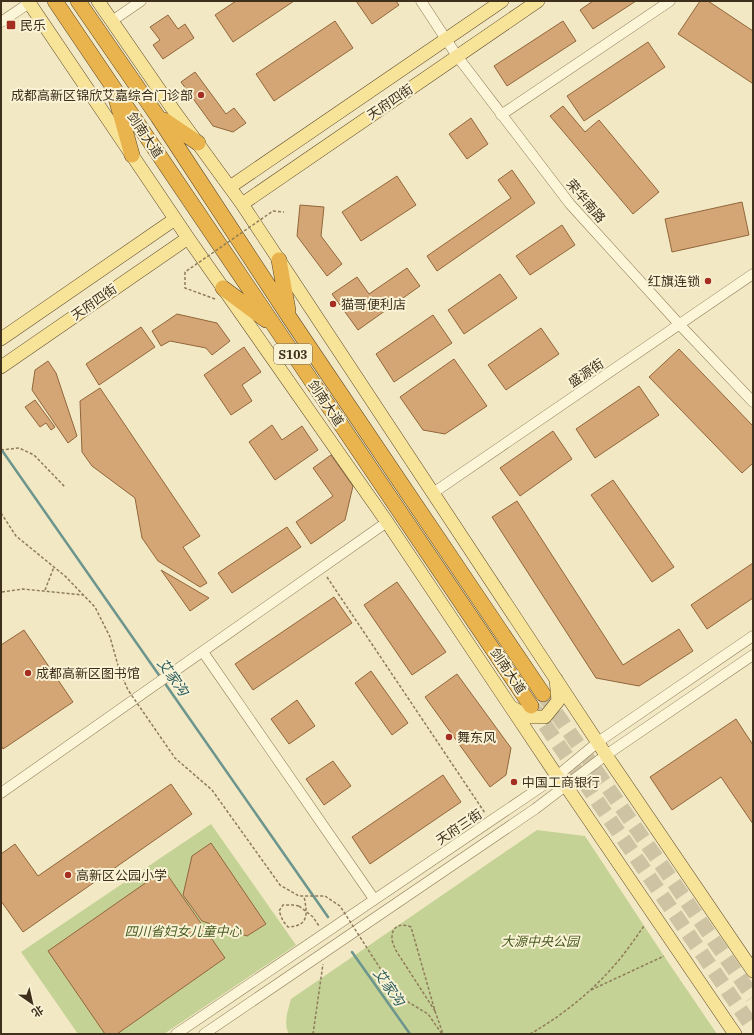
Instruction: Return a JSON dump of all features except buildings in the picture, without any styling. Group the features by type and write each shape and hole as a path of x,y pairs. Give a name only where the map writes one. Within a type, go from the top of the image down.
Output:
{"highway":[{"name":"剑南大道","path":"55,1 532,706"},
{"name":"剑南大道","path":"78,1 158,117 289,317 543,694"},
{"path":"112,86 132,155"},
{"path":"158,117 198,143"},
{"path":"279,260 289,317"},
{"path":"219,294 275,328"}],"main road":[{"path":"98,1 172,108 242,204 606,755 753,970"},
{"name":"天府四街","path":"230,187 502,1"},
{"name":"天府四街","path":"242,204 538,1"},
{"path":"29,2 176,219 219,294 387,522 557,776 566,786 735,1034"},
{"name":"天府四街","path":"1,339 176,219"},
{"name":"天府四街","path":"1,367 188,238"},
{"path":"510,706 529,717 545,717 558,701 556,678"}],"street":[{"path":"112,21 141,1"},
{"name":"荣华南路","path":"421,1 457,56 570,204 679,324 753,402"},
{"path":"501,115 670,1"},
{"path":"1,22 29,2"},
{"name":"盛源街","path":"433,493 753,274"},
{"path":"1,793 387,522"},
{"name":"天府三街","path":"176,1034 557,776 598,742 753,636"},
{"path":"203,652 374,899"},
{"path":"204,1034 535,809 606,755 753,655"}],"path":[{"path":"219,294 185,288 185,272 273,211 284,212"},
{"path":"1,450 19,448 34,455 65,487"},
{"path":"1,513 16,536 54,567 95,607 110,637 119,669 128,690 175,758 212,790 280,885 299,896 325,896 340,906 387,979 408,1002 428,1014 442,1034"},
{"path":"45,590 54,567"},
{"path":"322,569 490,821"},
{"path":"2,592 23,589 83,595"},
{"path":"304,896 307,913 304,921 297,927 288,927 283,921 279,911 283,905 294,904 300,906 313,917 323,934"},
{"path":"435,1011 395,949 391,937 393,930 399,925 405,924 411,927 442,1034"},
{"path":"530,1034 590,991 612,968 644,926"},
{"path":"313,1034 325,952"},
{"path":"590,991 664,956"}],"green space":[{"name":"四川省妇女儿童中心","path":"211,824 296,945 164,1034 78,1034 21,952"},
{"name":"大源中央公园","path":"537,830 585,836 717,1034 289,1034 286,1021 291,999"}],"waterway":[{"name":"艾家沟","path":"1,449 161,678"},
{"name":"艾家沟","path":"164,682 328,917"},
{"name":"艾家沟","path":"352,952 410,1034"}],"tunnel":[{"path":"543,694 753,997"},
{"path":"532,706 753,1028"}],"place":[{"name":"民乐","path":"11,25"},
{"name":"成都高新区锦欣艾嘉综合门诊部","path":"201,95"},
{"name":"红旗连锁","path":"708,281"},
{"name":"猫哥便利店","path":"333,304"},
{"name":"成都高新区图书馆","path":"28,673"},
{"name":"舞东风","path":"449,737"},
{"name":"中国工商银行","path":"514,782"},
{"name":"高新区公园小学","path":"68,875"}]}
